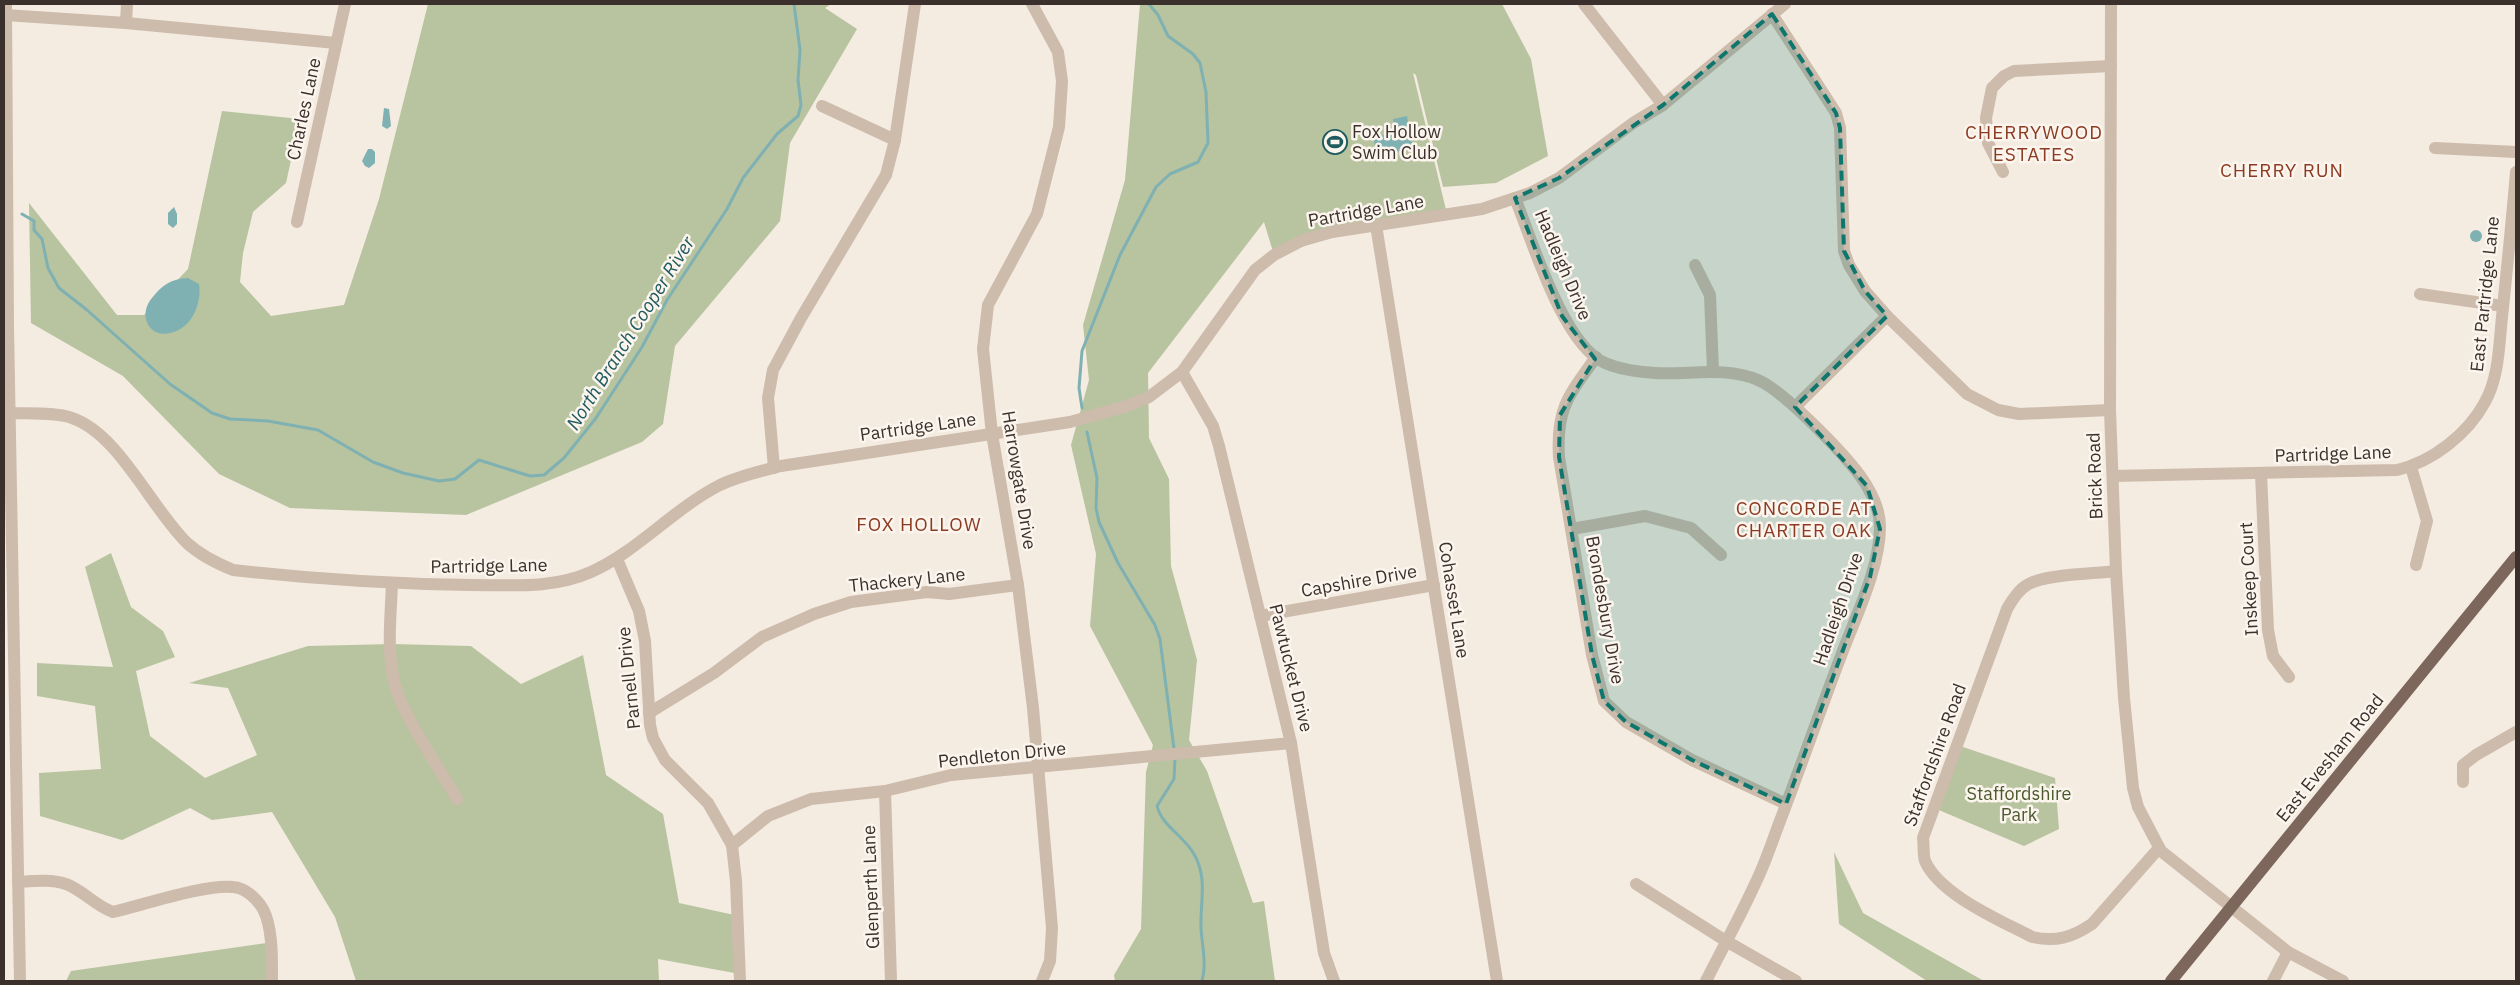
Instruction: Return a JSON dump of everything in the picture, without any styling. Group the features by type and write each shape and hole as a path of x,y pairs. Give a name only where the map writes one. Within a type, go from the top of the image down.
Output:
{"main road":[{"name":"East Evesham Road","path":"2171,981 2516,557"}],"street":[{"path":"126,23 128,4"},
{"name":"Charles Lane","path":"297,222 345,4"},
{"path":"774,468 768,398 773,370 800,318 886,175 895,140 915,4"},
{"name":"Harrowgate Drive","path":"1032,4 1058,52 1062,80 1059,128 1037,214 988,305 983,349 992,434 1018,585 1033,708 1052,928 1050,960 1042,981"},
{"path":"1584,4 1663,105"},
{"name":"Partridge Lane","path":"11,413 70,417 97,433 114,449 176,531 188,544 214,562 241,570 392,583 538,586 568,581 617,559 688,505 720,485 774,468 1070,422 1128,406 1148,397 1182,372 1255,270 1274,255 1303,240 1332,232 1482,208 1515,198 1559,178 1633,123 1663,105 1785,4"},
{"name":"Brick Road","path":"2111,4 2110,410 2116,571 2124,698 2133,788 2138,807 2159,848 2288,952 2343,981"},
{"path":"20,981 18,882 10,762 11,413 6,328 6,10 336,43"},
{"path":"1772,14 1836,113 1840,128 1844,251 1849,265 1865,291 1887,316 1967,394 1998,410 2019,414 2110,410"},
{"path":"2003,172 1988,143 1986,118 1992,88 2004,76 2014,71 2028,68 2111,66"},
{"path":"822,106 895,140"},
{"path":"2435,148 2516,152"},
{"name":"East Partridge Lane","path":"2432,455 2457,438 2475,419 2486,401 2496,371 2516,172"},
{"name":"Hadleigh Drive","path":"1515,198 1562,316 1574,336 1596,357 1604,363 1629,370 1656,373 1712,371 1741,375 1759,380 1781,393 1796,407 1862,478 1874,500 1880,529 1870,577 1756,883 1706,981"},
{"name":"Cohasset Lane","path":"1376,226 1498,981"},
{"path":"1695,265 1710,295 1712,371"},
{"path":"2420,294 2504,306"},
{"path":"1796,407 1887,316"},
{"name":"Brondesbury Drive","path":"1596,357 1567,398 1560,415 1559,457 1592,655 1604,701 1626,722 1675,750 1786,804"},
{"name":"Pawtucket Drive","path":"1182,372 1213,426 1291,743 1324,953 1334,981"},
{"name":"Partridge Lane","path":"2261,474 2397,470 2411,467 2432,455"},
{"path":"2411,467 2427,521 2416,565"},
{"path":"2113,476 2261,474"},
{"name":"Inskeep Court","path":"2261,474 2268,630 2273,656 2289,677"},
{"path":"1572,529 1645,516 1671,521 1691,528 1721,555"},
{"name":"Parnell Drive","path":"617,559 640,611 645,641 649,713 653,738 665,760 708,803 732,845 736,881 740,981"},
{"name":"Staffordshire Road","path":"2116,571 2042,579 2027,584 2013,598 2007,609 1923,838 1925,860 1939,884 1956,896 2032,937 2045,940 2063,940 2092,924 2159,848"},
{"path":"392,583 390,647 393,677 401,700 457,799"},
{"name":"Thackery Lane","path":"649,713 714,672 762,637 814,614 851,602 927,592 949,594 1018,585"},
{"name":"Capshire Drive","path":"1260,616 1434,585"},
{"path":"2463,782 2463,765 2476,755 2516,732"},
{"name":"Pendleton Drive","path":"732,845 768,816 811,799 885,791 950,775 1291,743"},
{"name":"Glenperth Lane","path":"885,791 891,981"},
{"path":"18,882 53,881 67,884 99,907 113,912 213,887 235,887 249,893 263,910 269,931 272,981"},
{"path":"1636,884 1726,941 1796,981"},
{"path":"2273,981 2288,952"}],"highlighted area":[{"path":"1772,14 1836,113 1840,128 1844,251 1865,291 1887,316 1795,407 1867,486 1880,529 1870,577 1786,804 1692,760 1626,722 1604,701 1592,655 1559,457 1560,415 1595,359 1562,316 1515,198 1559,178 1663,105"}],"green space":[{"path":"428,4 831,4 825,8 857,29 790,143 780,221 675,346 663,424 642,442 466,515 290,508 219,474 123,376 31,323 29,203 117,315 144,315 188,269 222,111 300,119 286,183 253,212 243,253 240,282 271,316 344,305 379,199"},
{"path":"1140,4 1502,4 1531,59 1548,156 1496,183 1443,187 1416,75 1413,73 1447,214 1376,225 1274,255 1264,222 1148,373 1149,438 1169,479 1171,566 1197,660 1189,740 1207,771 1253,903 1264,901 1275,981 1115,981 1114,975 1141,929 1146,772 1153,745 1090,626 1096,554 1071,445 1089,380 1083,325 1125,180"},
{"path":"111,553 131,607 163,631 175,657 136,671 150,736 205,778 257,755 228,688 189,683 308,646 392,644 471,646 521,684 583,655 606,775 663,814 679,903 739,916 740,974 658,959 659,981 356,981 335,917 272,812 212,820 190,808 122,840 40,816 39,773 101,769 95,706 37,696 37,663 113,667 85,567"},
{"name":"Staffordshire Park","path":"1957,745 2055,778 2059,829 2024,846 1934,808"},
{"path":"1834,852 1863,913 1984,981 1927,981 1839,924"},
{"path":"274,942 272,981 66,981 71,971"}],"water":[{"path":"384,108 389,109 391,126 387,129 382,126"},
{"path":"1407,116 1413,149 1377,155 1373,137 1395,133 1393,119"},
{"path":"368,149 372,149 375,152 375,163 369,168 362,161"},
{"path":"174,207 177,214 177,224 173,228 168,224 168,213"},
{"path":"2474,230 2478,230 2482,236 2478,242 2474,242 2470,238 2470,234"},
{"path":"188,278 199,284 200,291 197,307 190,321 178,331 162,334 156,332 151,328 146,317 148,304 163,286"}],"waterway":[{"name":"North Branch Cooper River","path":"22,214 34,221 34,230 42,239 48,268 59,288 87,310 170,384 212,413 230,419 268,421 318,430 373,462 403,473 439,481 455,479 479,460 530,476 544,475 564,458 596,418 642,347 667,300 727,209 743,178 777,134 798,116 801,105 798,80 800,50 794,4"},
{"path":"1082,408 1079,388 1082,351 1120,255 1156,187 1170,174 1198,162 1208,143 1206,92 1200,63 1193,54 1168,36 1158,15 1149,4"},
{"path":"1087,432 1097,478 1096,508 1099,522 1118,563 1155,625 1160,639 1174,749"},
{"path":"1175,759 1174,779 1157,806 1163,819 1194,854 1201,872 1201,928 1204,962 1202,981"}],"place":[{"name":"Fox Hollow Swim Club","path":"1335,142"}],"district":[{"name":"CHERRYWOOD ESTATES","path":"2034,143"},
{"name":"CHERRY RUN","path":"2282,170"},
{"name":"CONCORDE AT CHARTER OAK","path":"1804,519"},
{"name":"FOX HOLLOW","path":"919,524"}]}
